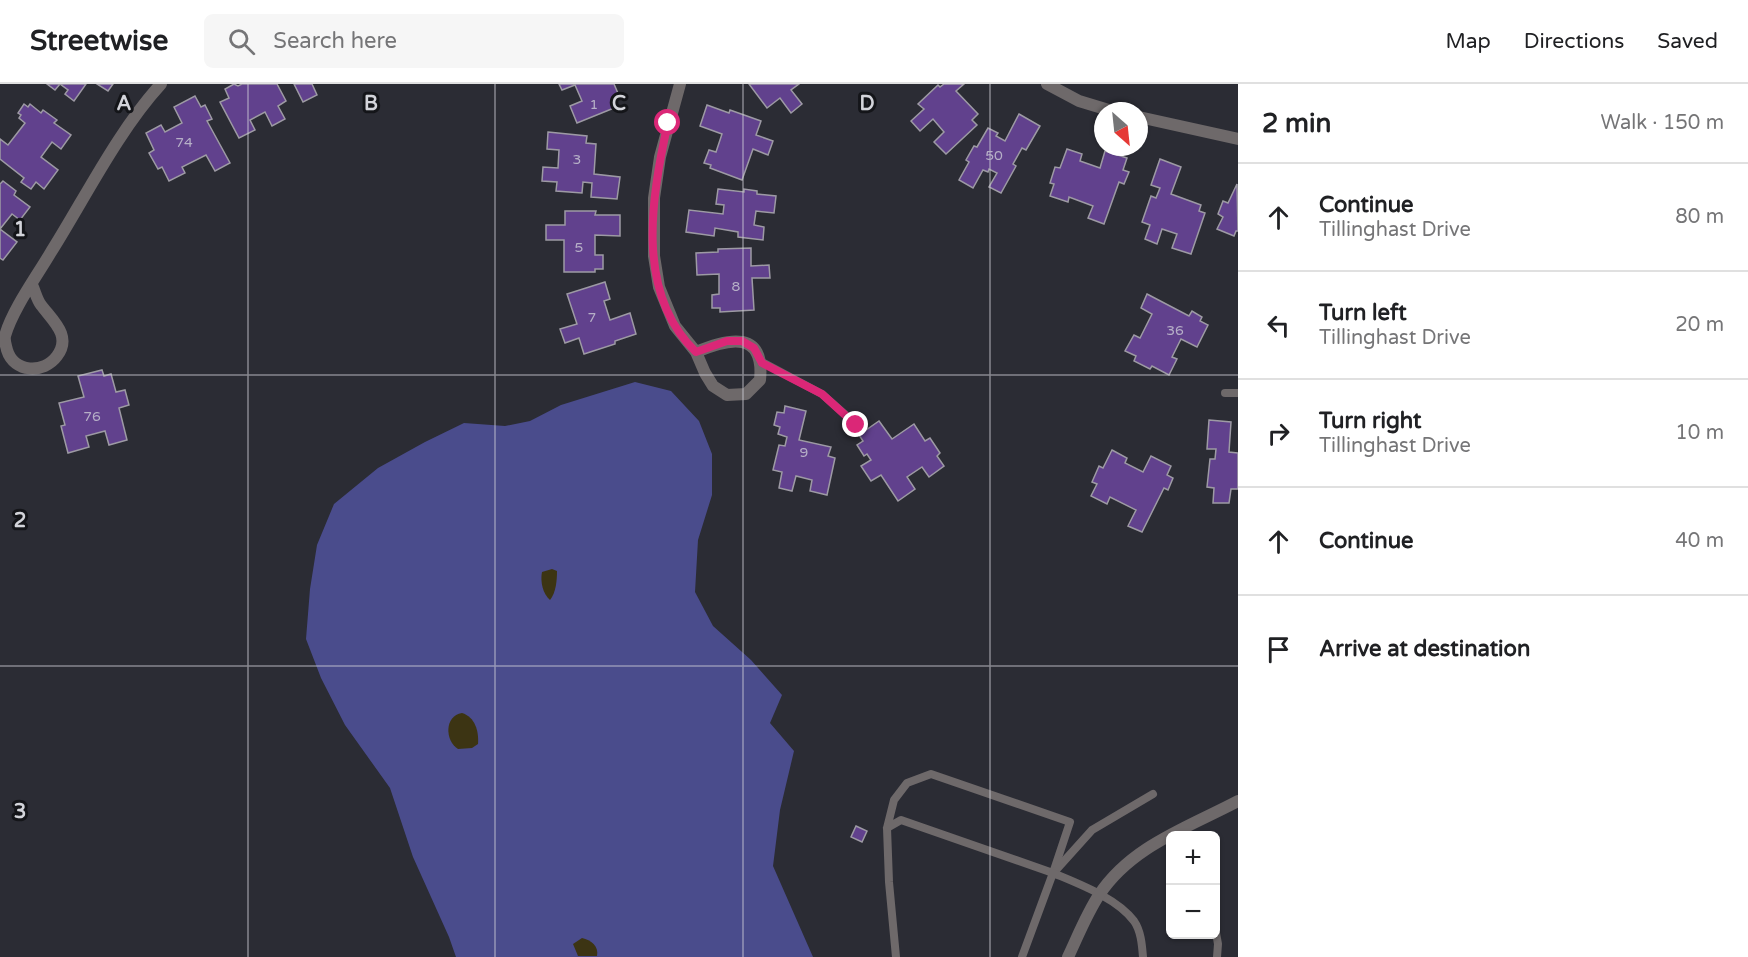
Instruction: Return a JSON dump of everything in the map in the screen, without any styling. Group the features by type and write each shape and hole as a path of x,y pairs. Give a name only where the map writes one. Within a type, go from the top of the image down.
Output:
{"street":[{"path":"32,285 40,304 53,317 62,333 61,350 51,363 37,369 21,367 9,357 4,339 10,323 32,285 124,132 161,84"},
{"path":"680,84 660,158 654,198 654,256 659,287 665,307 675,326 696,352 713,386 727,395 746,394 760,380 762,363 754,348 742,341 727,341 696,352"},
{"path":"1047,84 1078,100 1094,105"},
{"path":"1148,119 1238,139"},
{"path":"1179,831 1238,801"},
{"path":"1068,957 1085,919 1113,878 1135,857 1166,838"}],"lane":[{"path":"762,363 822,394 856,425"},
{"path":"1225,393 1238,393"},
{"path":"896,957 887,828 894,800 907,783 931,774 1070,822 1022,957"},
{"path":"1053,873 1092,830 1153,794"},
{"path":"887,828 901,820 1053,873 1100,894 1135,922 1141,936 1143,957"},
{"path":"1217,939 1217,957"}],"shaded area":[{"path":"635,382 671,391 699,421 712,454 712,495 698,540 695,592 713,626 751,660 782,695 770,723 794,751 780,810 773,866 813,957 456,957 413,857 390,788 345,725 321,678 306,639 310,589 317,545 334,504 378,468 425,442 464,423 505,426 530,421 561,405"}],"sand":[{"path":"552,569 557,571 557,578 550,600 544,591 541,576 542,572"},
{"path":"462,713 473,721 477,730 478,744 472,748 458,749 449,735 449,724 456,715"},
{"path":"582,938 594,944 597,956 578,956 573,944"}],"building":[{"path":"47,84 60,84 55,90"},
{"path":"60,84 86,84 74,101 65,94 68,90"},
{"path":"97,84 113,84 108,91"},
{"path":"234,84 238,86 277,84 286,101 278,106 285,119 272,126 265,112 250,120 255,130 239,138 220,102 229,98 225,89"},
{"path":"294,84 312,84 317,95 303,102"},
{"path":"559,84 614,84 620,98 612,101 614,108 577,123 570,106 582,101 575,85 562,90"},
{"path":"749,84 799,84 791,90 802,104 791,113 780,98 767,108"},
{"path":"944,84 964,84 956,91 978,114 972,120 977,125 946,154 934,142 944,132 933,119 920,131 911,121 924,109 918,104 938,85 940,87"},
{"path":"195,96 201,107 205,105 212,119 207,121 230,163 215,171 206,155 182,167 185,173 169,181 162,167 158,169 149,153 154,150 146,133 161,125 165,132 182,123 174,107"},
{"path":"24,104 28,107 30,104 41,113 43,110 57,120 54,123 71,135 61,149 52,142 41,157 58,170 44,189 36,182 31,189 21,182 24,178 0,159 0,139 8,145 25,123 19,118 21,115 18,113"},
{"path":"707,105 761,121 756,135 773,141 768,155 753,149 742,180 710,168 711,165 704,163 709,150 716,152 722,134 700,126"},
{"path":"1019,114 1040,126 1026,150 1022,148 1013,164 1016,166 1001,193 989,187 997,173 989,169 988,172 983,170 973,188 959,180 969,162 966,160 988,128 998,133 996,136 1005,141"},
{"path":"548,132 587,136 586,143 596,144 594,174 620,177 617,199 591,197 592,183 583,182 582,193 556,191 557,182 542,181 543,167 558,168 559,150 547,149"},
{"path":"1067,149 1082,154 1080,161 1100,168 1104,156 1127,158 1123,170 1129,172 1124,184 1119,182 1104,224 1088,218 1093,206 1069,197 1068,202 1050,196 1054,184 1050,183 1055,167 1060,168"},
{"path":"1160,159 1181,167 1171,194 1201,205 1199,211 1205,213 1191,254 1172,248 1177,234 1162,229 1157,244 1145,239 1150,225 1142,222 1151,196 1156,198 1160,188 1151,185"},
{"path":"3,181 16,191 14,195 30,207 20,220 12,214 0,229 0,184"},
{"path":"1237,184 1238,231 1234,236 1217,229 1223,217 1218,214 1223,201 1228,203"},
{"path":"718,189 744,192 744,189 757,191 757,194 776,196 774,213 756,211 754,225 764,227 763,240 738,237 738,232 715,228 714,236 686,232 689,210 723,214 724,205 716,204"},
{"path":"565,211 596,211 595,215 620,215 620,236 595,235 595,255 603,255 603,269 595,269 595,272 564,272 564,240 546,240 546,225 565,225"},
{"path":"0,229 17,242 3,260 0,258"},
{"path":"751,248 751,266 769,265 770,278 752,278 754,310 720,312 720,308 712,308 712,295 719,294 719,274 697,275 696,253 718,252 718,249"},
{"path":"605,282 610,299 604,301 610,320 630,313 636,334 584,354 579,338 565,343 560,329 577,324 567,294"},
{"path":"1147,294 1189,316 1192,311 1202,317 1200,321 1208,325 1197,347 1181,339 1172,357 1177,359 1169,375 1152,366 1150,369 1134,361 1136,356 1125,351 1134,335 1140,338 1152,314 1141,308"},
{"path":"102,370 104,376 111,374 116,392 125,390 129,405 119,408 127,440 109,445 105,431 86,436 89,447 68,453 61,426 65,425 59,403 84,397 78,376"},
{"path":"785,406 806,411 799,440 831,447 828,456 835,458 827,495 810,491 812,480 796,476 792,491 779,488 782,472 773,470 779,445 785,446 787,437 778,434 780,427 774,425 777,412 784,413"},
{"path":"1209,420 1231,422 1229,452 1238,453 1238,489 1231,489 1229,503 1213,503 1214,488 1207,487 1210,459 1215,459 1216,449 1207,449"},
{"path":"879,421 892,439 914,424 925,441 930,438 940,453 937,456 944,466 929,477 922,467 907,477 915,489 898,501 881,475 871,481 861,466 871,460 867,454 864,456 857,445 863,441 859,435"},
{"path":"1112,450 1127,458 1125,463 1143,472 1151,456 1171,466 1167,475 1173,478 1168,490 1164,488 1142,532 1128,526 1136,510 1110,497 1107,504 1091,496 1097,484 1092,482 1099,466 1103,468"},
{"path":"856,826 867,831 862,842 851,837"}],"route":[{"path":"668,123 654,198 653,227 654,256 659,287 665,307 675,326 696,352 727,341 742,341 754,348 762,363 822,394 856,425"}]}
